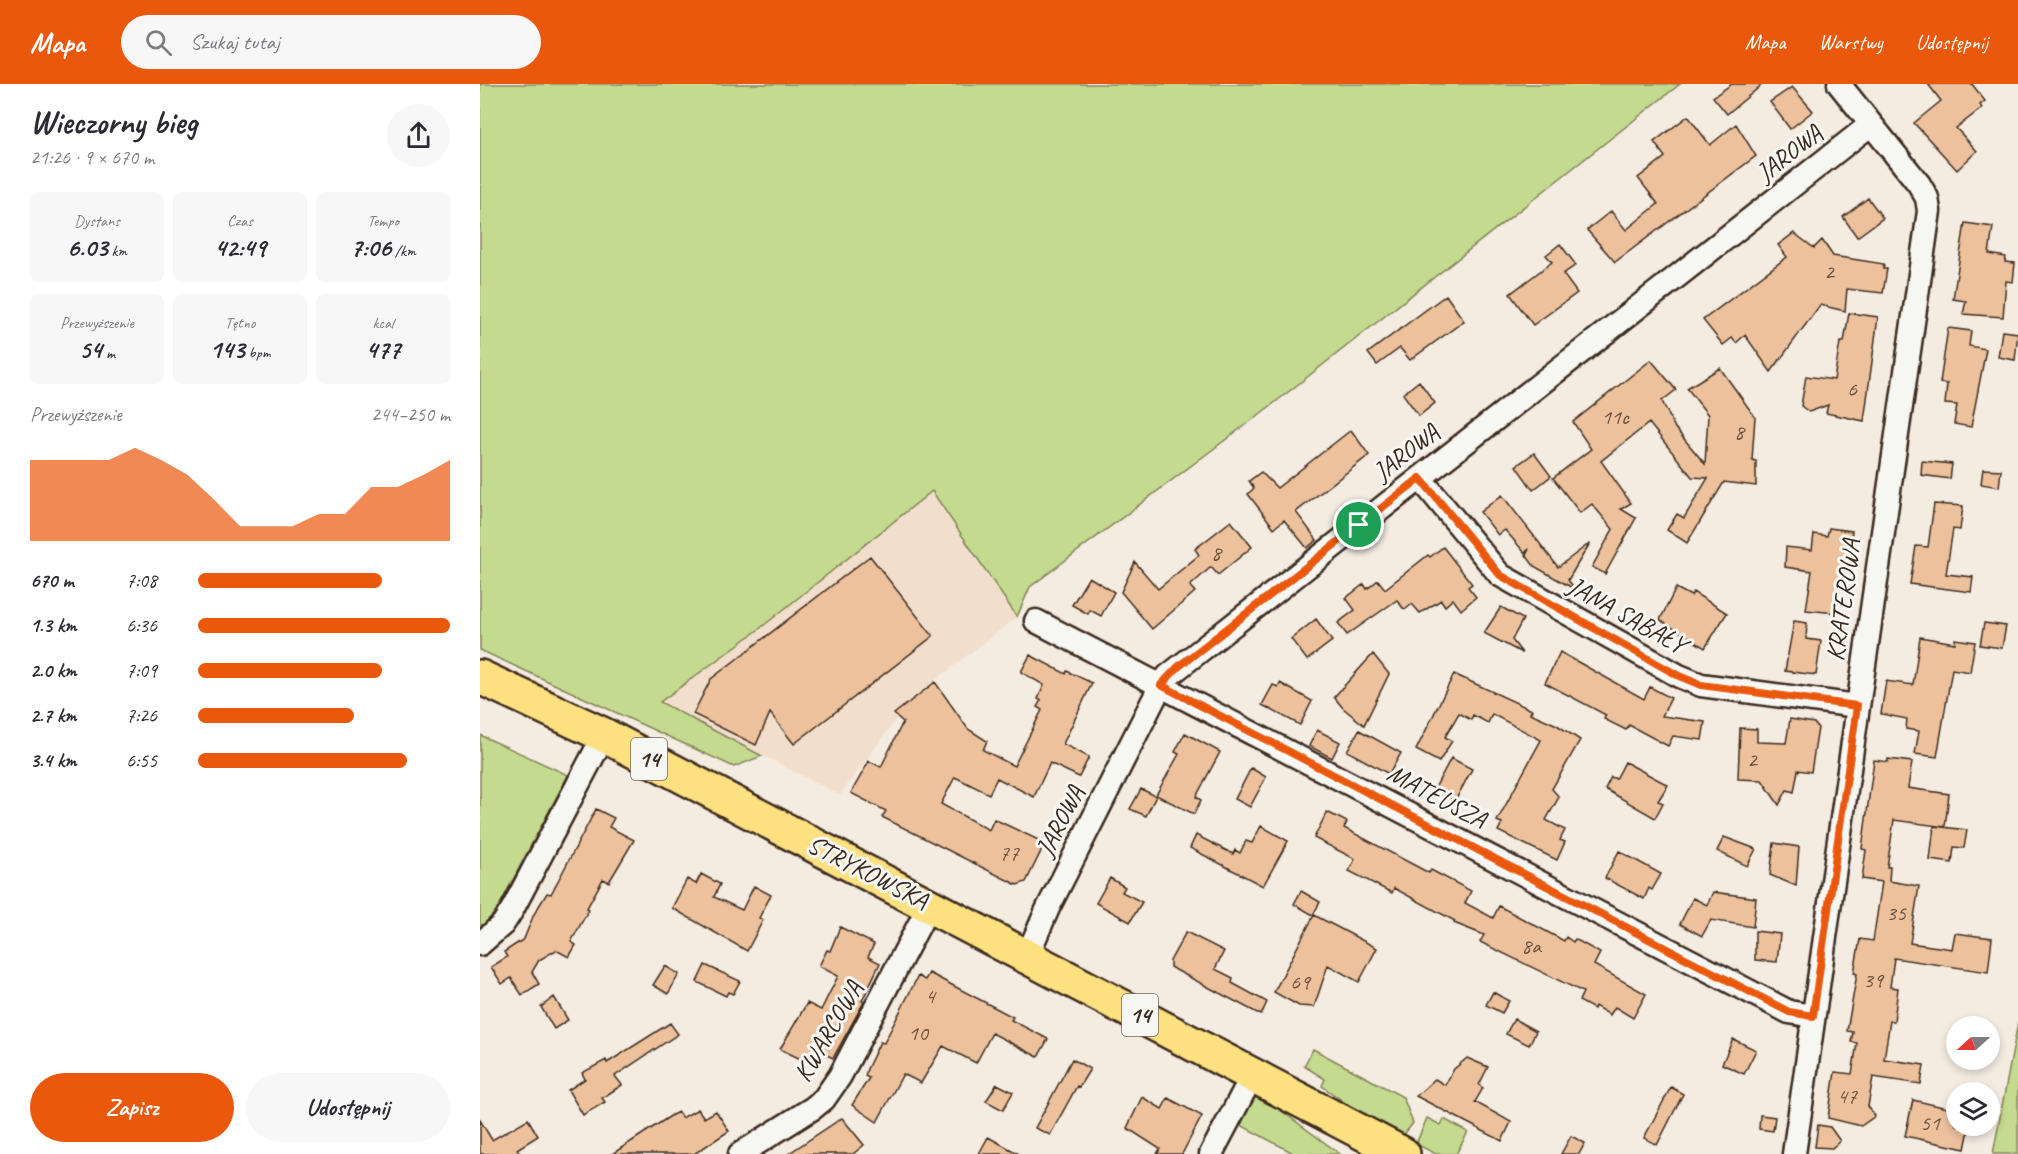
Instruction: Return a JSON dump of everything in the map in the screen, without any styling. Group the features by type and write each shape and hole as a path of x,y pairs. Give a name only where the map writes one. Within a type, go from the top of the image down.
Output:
{"main road":[{"name":"STRYKOWSKA","path":"480,677 604,735 1403,1154"},
{"name":"STRYKOWSKA","path":"1253,1074 1358,1154"}],"street":[{"name":"KRATEROWA","path":"1794,1154 1929,211 1927,198 1919,184 1839,84"},
{"name":"JAROWA","path":"1027,956 1048,908 1161,685 1178,667 1870,125"},
{"name":"JANA SABAŁY","path":"1420,478 1500,575 1679,676 1701,685 1857,706"},
{"name":"MATEUSZA","path":"1036,621 1789,1012 1813,1016"},
{"path":"480,944 503,924 512,910 604,735"},
{"name":"KWARCOWA","path":"740,1154 824,1099 840,1076 930,904"},
{"path":"1211,1154 1253,1074"}],"shaded area":[{"path":"933,491 1017,617 912,698 840,795 659,702"}],"green space":[{"path":"480,84 1680,84 1273,404 1030,587 1017,617 932,491 758,630 660,702 762,756 734,767 480,650"},
{"path":"480,735 568,775 498,908 480,930"},
{"path":"2018,1021 2018,1154 1993,1154 1996,1136 2000,1136 2000,1117"},
{"path":"1313,1049 1403,1097 1413,1123 1402,1137 1361,1114 1322,1086 1325,1079 1304,1066"},
{"path":"1257,1093 1340,1154 1295,1154 1235,1122 1252,1094"},
{"path":"1427,1118 1441,1125 1444,1119 1468,1132 1456,1154 1436,1154 1416,1144"}],"building":[{"path":"1732,84 1763,84 1727,114 1713,97"},
{"path":"1928,84 1972,84 1985,101 1980,105 1982,108 1956,128 1977,151 1957,170 1914,123 1941,101"},
{"path":"1792,87 1813,111 1790,129 1770,102"},
{"path":"1688,116 1710,145 1736,124 1756,156 1615,262 1587,230 1611,211 1626,230 1658,204 1638,178 1665,157 1654,142"},
{"path":"1868,198 1883,218 1857,237 1843,217"},
{"path":"1965,223 1993,227 1989,254 2006,257 2005,262 2015,263 2013,282 2006,281 2003,317 1963,314 1966,301 1953,299"},
{"path":"1794,233 1814,248 1822,240 1833,256 1884,264 1883,269 1887,269 1883,293 1847,289 1845,311 1820,305 1771,372 1745,335 1736,343 1732,338 1723,345 1703,320 1787,257 1778,245"},
{"path":"1560,244 1576,265 1563,274 1577,293 1533,325 1510,294 1552,262 1546,255"},
{"path":"1446,295 1464,321 1410,360 1400,348 1377,365 1368,353"},
{"path":"1849,313 1878,317 1864,421 1826,413 1828,405 1809,412 1801,406 1806,376 1834,380 1840,342 1844,342"},
{"path":"1948,328 1971,331 1969,346 1986,349 1971,427 1954,424 1957,405 1945,404 1947,384 1940,383"},
{"path":"2002,331 2018,333 2015,360 1998,357"},
{"path":"1651,360 1676,390 1662,401 1675,428 1705,464 1708,415 1687,388 1720,368 1755,417 1752,460 1756,461 1756,486 1724,482 1687,543 1667,530 1677,514 1684,518 1708,478 1692,477 1649,423 1601,461 1631,503 1621,509 1636,518 1605,574 1592,567 1613,529 1592,504 1580,513 1553,478 1591,449 1573,422"},
{"path":"1419,381 1435,403 1419,416 1403,394"},
{"path":"1351,430 1369,455 1296,512 1317,540 1307,548 1284,520 1274,528 1248,494 1254,488 1249,481 1261,472 1277,488"},
{"path":"1534,453 1551,476 1533,490 1516,466"},
{"path":"1922,461 1952,464 1950,479 1921,475"},
{"path":"1983,469 2001,470 1999,487 1981,484"},
{"path":"1502,495 1558,567 1590,543 1568,580 1576,590 1534,566 1526,555 1529,549 1525,553 1505,530 1498,535 1480,512"},
{"path":"1934,504 1963,506 1960,530 1953,529 1946,574 1973,577 1971,592 1910,584 1916,546 1928,547"},
{"path":"1231,521 1252,547 1218,575 1211,567 1190,586 1195,592 1152,629 1121,592 1135,562 1158,589 1199,555 1195,549"},
{"path":"1829,528 1852,531 1848,560 1844,560 1836,613 1806,610 1812,571 1785,567 1786,547 1812,550 1814,534 1827,536"},
{"path":"1443,547 1472,584 1468,587 1476,597 1461,610 1453,599 1445,606 1441,600 1420,613 1412,604 1406,609 1403,608 1397,600 1347,635 1338,623 1355,610 1346,598 1364,584 1367,589 1378,580 1385,589 1428,555 1430,557"},
{"path":"870,556 933,636 794,744 770,713 756,745 693,714 711,679"},
{"path":"1089,577 1114,592 1101,616 1090,610 1088,614 1072,605"},
{"path":"1676,588 1691,596 1693,592 1727,613 1705,648 1660,620"},
{"path":"1501,607 1523,619 1512,640 1522,653 1484,633"},
{"path":"1316,619 1332,641 1307,660 1291,639"},
{"path":"1794,621 1807,623 1806,639 1821,641 1816,675 1785,671"},
{"path":"1984,623 2006,626 2002,648 1980,645"},
{"path":"1920,637 1955,643 1955,639 1975,642 1970,672 1952,669 1937,757 1915,754 1919,731 1906,729 1907,719 1881,714 1886,681 1913,685"},
{"path":"1560,652 1644,699 1650,687 1671,698 1662,716 1705,722 1702,740 1673,736 1668,746 1629,725 1626,730 1604,719 1606,715 1545,683"},
{"path":"1373,654 1389,674 1364,725 1343,708 1334,697"},
{"path":"1030,655 1066,674 1067,671 1092,683 1063,744 1089,757 1079,777 1050,763 1034,797 997,778 989,794 955,777 941,804 989,830 994,819 1045,843 1026,882 1017,885 882,817 886,811 851,793 869,761 881,767 903,722 894,714 935,682 968,729 987,741 983,750 1014,766 1042,710 1037,707 1044,685 1021,672"},
{"path":"1454,674 1532,710 1530,713 1557,725 1580,740 1552,789 1559,797 1546,820 1565,830 1560,840 1565,842 1557,860 1498,831 1502,823 1497,821 1541,740 1492,714 1488,723 1473,715 1471,720 1459,713 1445,737 1452,741 1439,762 1416,750"},
{"path":"1280,683 1312,701 1300,725 1262,705 1273,685 1278,687"},
{"path":"1790,719 1814,723 1818,728 1811,772 1798,770 1794,792 1787,790 1779,805 1762,780 1738,779 1740,728 1757,729 1757,742 1786,743"},
{"path":"1317,730 1340,742 1332,758 1309,746"},
{"path":"1359,730 1401,753 1389,774 1347,751"},
{"path":"1185,733 1220,752 1196,797 1201,800 1194,814 1156,795 1179,754 1175,752"},
{"path":"1451,758 1472,769 1455,801 1434,790"},
{"path":"1888,759 1912,762 1908,788 1949,794 1945,827 1894,820 1887,867 1890,867 1889,881 1919,886 1910,943 1952,949 1955,933 1992,938 1988,972 1894,958 1890,987 1898,988 1894,1021 1890,1021 1884,1059 1924,1065 1921,1084 1873,1077 1868,1106 1875,1116 1861,1126 1828,1118 1835,1072 1852,1074 1857,1043 1851,1042 1853,1032 1847,1031 1857,974 1854,973 1860,939 1873,941 1882,882 1862,879 1866,850 1862,849 1874,760 1888,762"},
{"path":"1625,762 1668,785 1658,801 1663,803 1655,818 1605,789 1611,777 1616,779"},
{"path":"1251,768 1266,777 1250,807 1235,799"},
{"path":"1141,789 1156,796 1146,816 1130,809"},
{"path":"596,809 614,818 609,827 634,840 609,882 603,879 571,942 576,945 569,957 556,950 539,960 532,972 539,984 522,995 511,978 502,984 491,967 507,957 504,952 524,939 534,914 547,893 551,894"},
{"path":"1327,812 1347,822 1344,828 1429,873 1431,870 1471,891 1465,903 1493,918 1499,906 1564,941 1566,937 1573,942 1575,939 1600,953 1594,965 1646,994 1633,1018 1615,1007 1610,1015 1595,1006 1594,1009 1579,1001 1583,992 1480,942 1484,935 1454,923 1455,921 1394,888 1392,893 1349,871 1355,859 1314,838"},
{"path":"1261,826 1288,841 1263,886 1190,848 1196,835 1233,854 1235,850 1240,853 1246,841 1252,843"},
{"path":"1934,826 1967,830 1964,848 1954,847 1952,863 1930,860"},
{"path":"1724,837 1756,849 1747,866 1717,851"},
{"path":"1774,843 1799,847 1796,886 1770,875"},
{"path":"1619,851 1661,874 1652,890 1649,888 1644,899 1605,878"},
{"path":"701,874 720,884 714,897 742,910 754,886 771,895 759,918 763,920 747,951 672,908 687,879 696,884"},
{"path":"1110,878 1125,887 1122,892 1142,902 1130,922 1096,903"},
{"path":"1301,891 1320,902 1313,915 1294,904"},
{"path":"1713,892 1756,898 1753,927 1711,920 1702,936 1680,924 1693,898 1707,905"},
{"path":"1314,915 1377,948 1359,982 1328,965 1314,1007 1299,1006 1274,992"},
{"path":"840,927 874,944 868,957 880,963 862,1001 864,1002 833,1058 825,1054 815,1066 780,1049 807,1003 821,1010 838,976 819,966 827,950 830,951"},
{"path":"1755,931 1780,934 1777,962 1755,960"},
{"path":"1186,932 1224,951 1215,969 1233,978 1232,983 1267,1002 1261,1015 1170,967 1170,961"},
{"path":"705,965 740,981 733,994 728,992 726,996 697,982"},
{"path":"665,966 679,974 668,994 653,985"},
{"path":"929,973 1013,1017 1011,1020 1048,1039 1038,1057 992,1033 976,1063 943,1046 921,1083 903,1074 877,1122 852,1105 869,1078 865,1076 867,1069 880,1042 884,1043 918,976 925,980"},
{"path":"1493,992 1509,1001 1502,1013 1486,1005"},
{"path":"554,997 568,1020 554,1029 541,1007"},
{"path":"1514,1019 1536,1031 1529,1045 1506,1034"},
{"path":"670,1023 678,1034 615,1076 622,1085 602,1098 605,1102 583,1115 568,1090 585,1079 582,1073 606,1060 607,1063"},
{"path":"1733,1039 1756,1050 1744,1074 1722,1064"},
{"path":"1467,1058 1488,1067 1479,1085 1483,1088 1475,1102 1511,1122 1502,1141 1416,1096 1435,1079 1445,1085 1454,1069"},
{"path":"1072,1059 1090,1069 1079,1087 1077,1086 1050,1135 1035,1128"},
{"path":"997,1084 1013,1092 1003,1110 986,1101"},
{"path":"1671,1087 1683,1094 1657,1145 1644,1138"},
{"path":"1142,1097 1162,1109 1168,1098 1202,1116 1182,1154 1157,1154 1160,1149 1127,1128"},
{"path":"1913,1100 1946,1108 1946,1136 1968,1136 1965,1149 1905,1136"},
{"path":"698,1109 704,1118 716,1111 729,1131 694,1154 612,1154 672,1115 678,1112 682,1118"},
{"path":"1760,1115 1775,1117 1773,1131 1759,1129"},
{"path":"842,1118 864,1145 853,1154 788,1154"},
{"path":"528,1119 538,1136 517,1149 520,1154 480,1154 480,1120 492,1140"},
{"path":"1818,1125 1830,1127 1840,1141 1832,1148 1815,1147"},
{"path":"1571,1136 1585,1143 1579,1154 1561,1154"},
{"path":"988,1137 1019,1154 979,1154"}],"route":[{"path":"1420,478 1500,575 1689,682 1857,706 1813,1016 1789,1012 1161,685 1178,667 1359,525 1420,478"}]}
